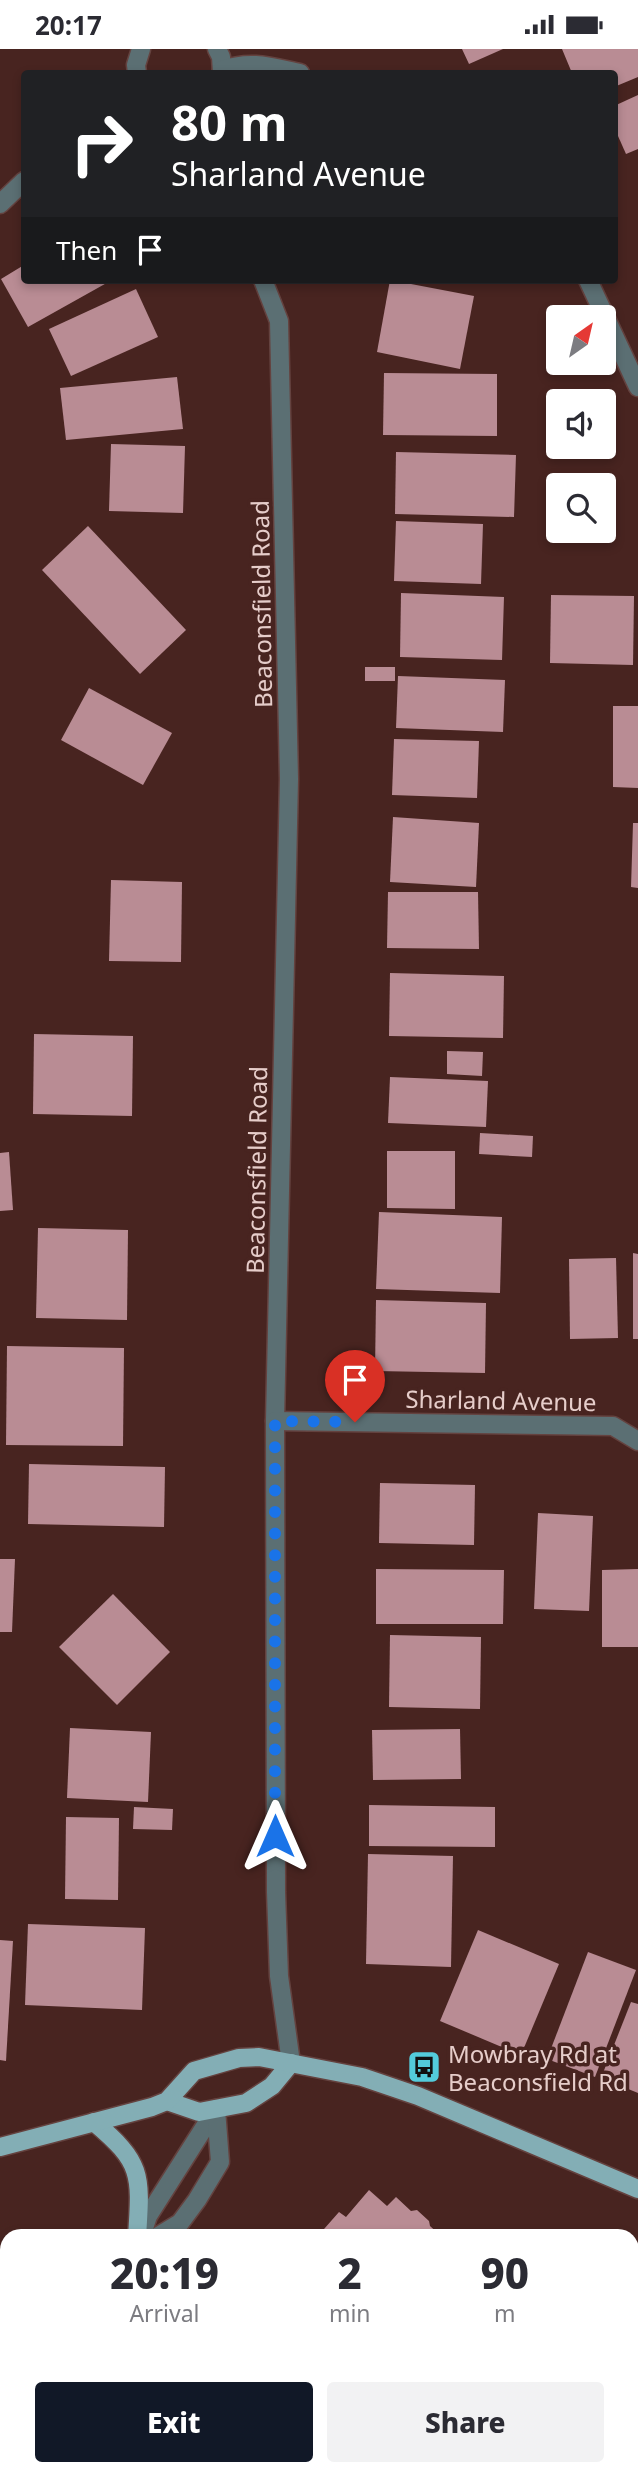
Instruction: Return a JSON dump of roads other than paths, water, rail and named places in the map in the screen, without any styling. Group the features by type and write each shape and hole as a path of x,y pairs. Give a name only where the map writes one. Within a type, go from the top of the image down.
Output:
{"main road":[{"path":"0,2147 152,2108 167,2101 194,2071 239,2058 259,2057 362,2077 418,2096 638,2189"},
{"path":"167,2101 199,2112 246,2103 272,2086 291,2063"},
{"path":"94,2122 119,2144 133,2164 140,2188 139,2229"}],"street":[{"path":"137,70 141,49"},
{"path":"217,49 222,70"},
{"path":"227,70 241,64 285,70"},
{"path":"0,204 21,183"},
{"name":"Beaconsfield Road","path":"265,284 279,321 289,779 275,1421 276,1892 279,1976 291,2063"},
{"path":"590,284 638,387"},
{"name":"Sharland Avenue","path":"275,1421 613,1426 638,1441"},
{"path":"142,2229 216,2109"},
{"path":"170,2229 180,2223 220,2162 216,2109"}],"place":[{"name":"Mowbray Rd at Beaconsfield Rd","path":"424,2067"}]}
